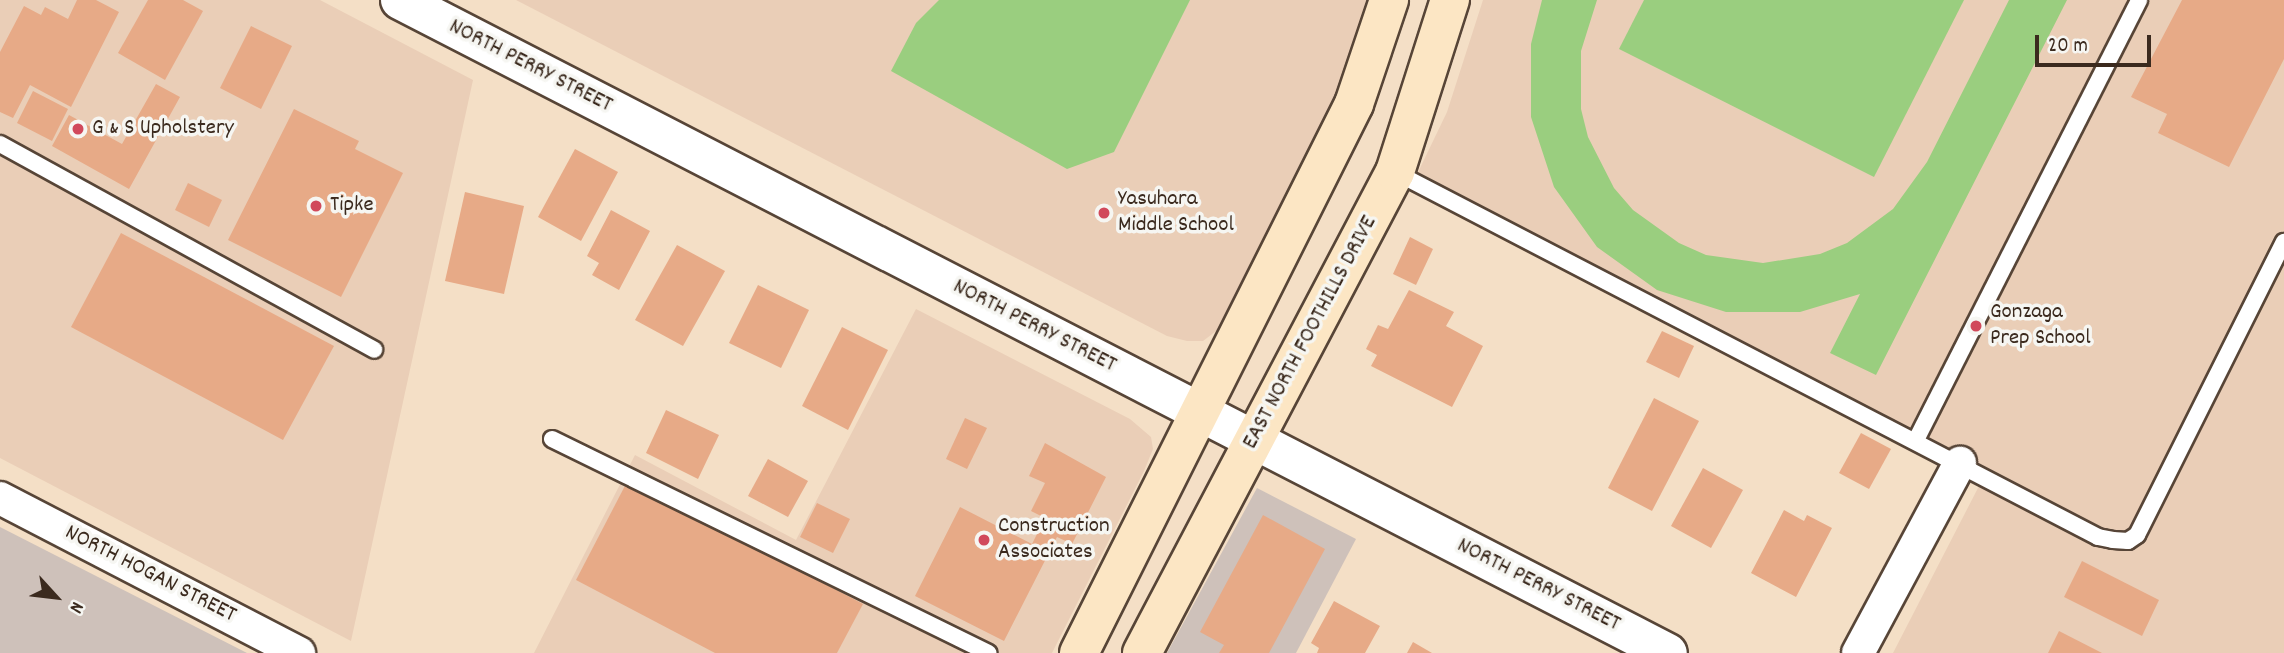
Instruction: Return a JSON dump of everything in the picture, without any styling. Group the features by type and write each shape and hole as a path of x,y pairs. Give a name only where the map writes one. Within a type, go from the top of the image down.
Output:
{"main road":[{"path":"1079,653 1354,104 1389,0"},
{"name":"EAST NORTH FOOTHILLS DRIVE","path":"1142,653 1395,172 1450,0"}],"street":[{"name":"NORTH PERRY STREET","path":"400,0 1668,653"},
{"path":"1858,653 1960,463"},
{"name":"NORTH HOGAN STREET","path":"0,498 299,653"}],"lane":[{"path":"1916,440 2139,0"},
{"path":"0,144 374,350"},
{"path":"1395,172 1916,440 2098,537 2128,541 2137,535 2284,242"},
{"path":"552,439 988,653"}],"shaded area":[{"path":"0,0 320,0 473,80 351,641 0,458"},
{"name":"Yasuhara Middle School","path":"516,0 1374,0 1340,98 1220,328 1203,341 1187,341 1167,336"},
{"name":"Gonzaga Prep School","path":"1483,0 2284,0 2284,653 1893,653 1979,486 1409,191 1447,112"},
{"path":"916,309 1130,419 1151,437 1153,449 1144,471 1052,653 534,653 635,455 796,540"},
{"path":"1257,488 1356,539 1296,653 1167,653"},
{"path":"0,527 247,653 0,653"}],"green space":[{"path":"939,0 1190,0 1114,152 1067,169 891,71 916,23"},
{"path":"1542,0 1597,0 1581,51 1581,109 1588,137 1614,188 1633,210 1679,243 1706,255 1763,263 1820,254 1847,243 1893,209 1927,162 2009,0 2067,0 1876,375 1830,353 1860,294 1800,312 1726,312 1657,290 1597,247 1554,187 1531,117 1531,44"},
{"path":"1644,0 1964,0 1874,177 1619,49"}],"building":[{"path":"77,0 96,0 119,12 71,107 30,85 13,118 0,112 0,52 24,6 41,15 45,7 68,19"},
{"path":"148,0 183,0 203,11 165,80 118,53"},
{"path":"2182,0 2284,0 2284,59 2229,167 2158,133 2167,114 2131,97"},
{"path":"251,26 292,46 261,109 220,88"},
{"name":"G & S Upholstery","path":"156,84 180,97 129,189 52,146 69,115 122,144"},
{"path":"33,91 68,109 52,141 17,123"},
{"name":"Tipke","path":"294,109 359,141 355,149 403,173 341,297 228,240"},
{"path":"575,149 618,172 581,241 538,217"},
{"path":"188,183 222,200 209,227 175,210"},
{"path":"465,192 524,206 504,294 445,281"},
{"path":"611,210 650,231 619,290 592,275 599,263 587,256"},
{"path":"121,233 334,346 283,440 71,327"},
{"path":"1410,237 1433,249 1416,285 1393,274"},
{"path":"677,245 725,271 683,346 635,320"},
{"path":"758,285 809,310 781,368 729,343"},
{"path":"1409,290 1454,312 1446,326 1483,346 1452,407 1371,366 1377,355 1366,349 1378,325 1388,329"},
{"path":"842,327 888,350 848,430 802,406"},
{"path":"1662,331 1694,346 1679,378 1646,362"},
{"path":"1654,398 1699,421 1652,511 1608,488"},
{"path":"666,410 719,435 698,479 646,453"},
{"path":"965,418 987,428 967,469 946,459"},
{"path":"1861,433 1891,449 1869,489 1839,473"},
{"name":"Construction Associates","path":"1045,443 1106,477 1072,544 1057,537 1004,641 915,596 960,507 1032,544 1045,518 1031,511 1045,483 1029,476"},
{"path":"768,459 808,481 788,517 748,496"},
{"path":"1703,468 1743,490 1711,548 1671,526"},
{"path":"628,480 863,604 837,653 715,653 576,580"},
{"path":"817,503 850,519 833,553 800,537"},
{"path":"1784,510 1804,521 1807,515 1832,528 1796,597 1751,573"},
{"path":"1263,515 1325,549 1269,653 1219,653 1224,645 1200,632"},
{"path":"2082,561 2159,600 2142,636 2064,597"},
{"path":"1334,601 1380,626 1365,653 1317,653 1319,648 1311,643"},
{"path":"2059,631 2102,653 2048,653"},
{"path":"1413,642 1432,653 1407,653"}],"place":[{"name":"G & S Upholstery","path":"78,129"},
{"name":"Tipke","path":"316,206"},
{"name":"Yasuhara Middle School","path":"1104,213"},
{"name":"Gonzaga Prep School","path":"1976,326"},
{"name":"Construction Associates","path":"984,540"}]}
